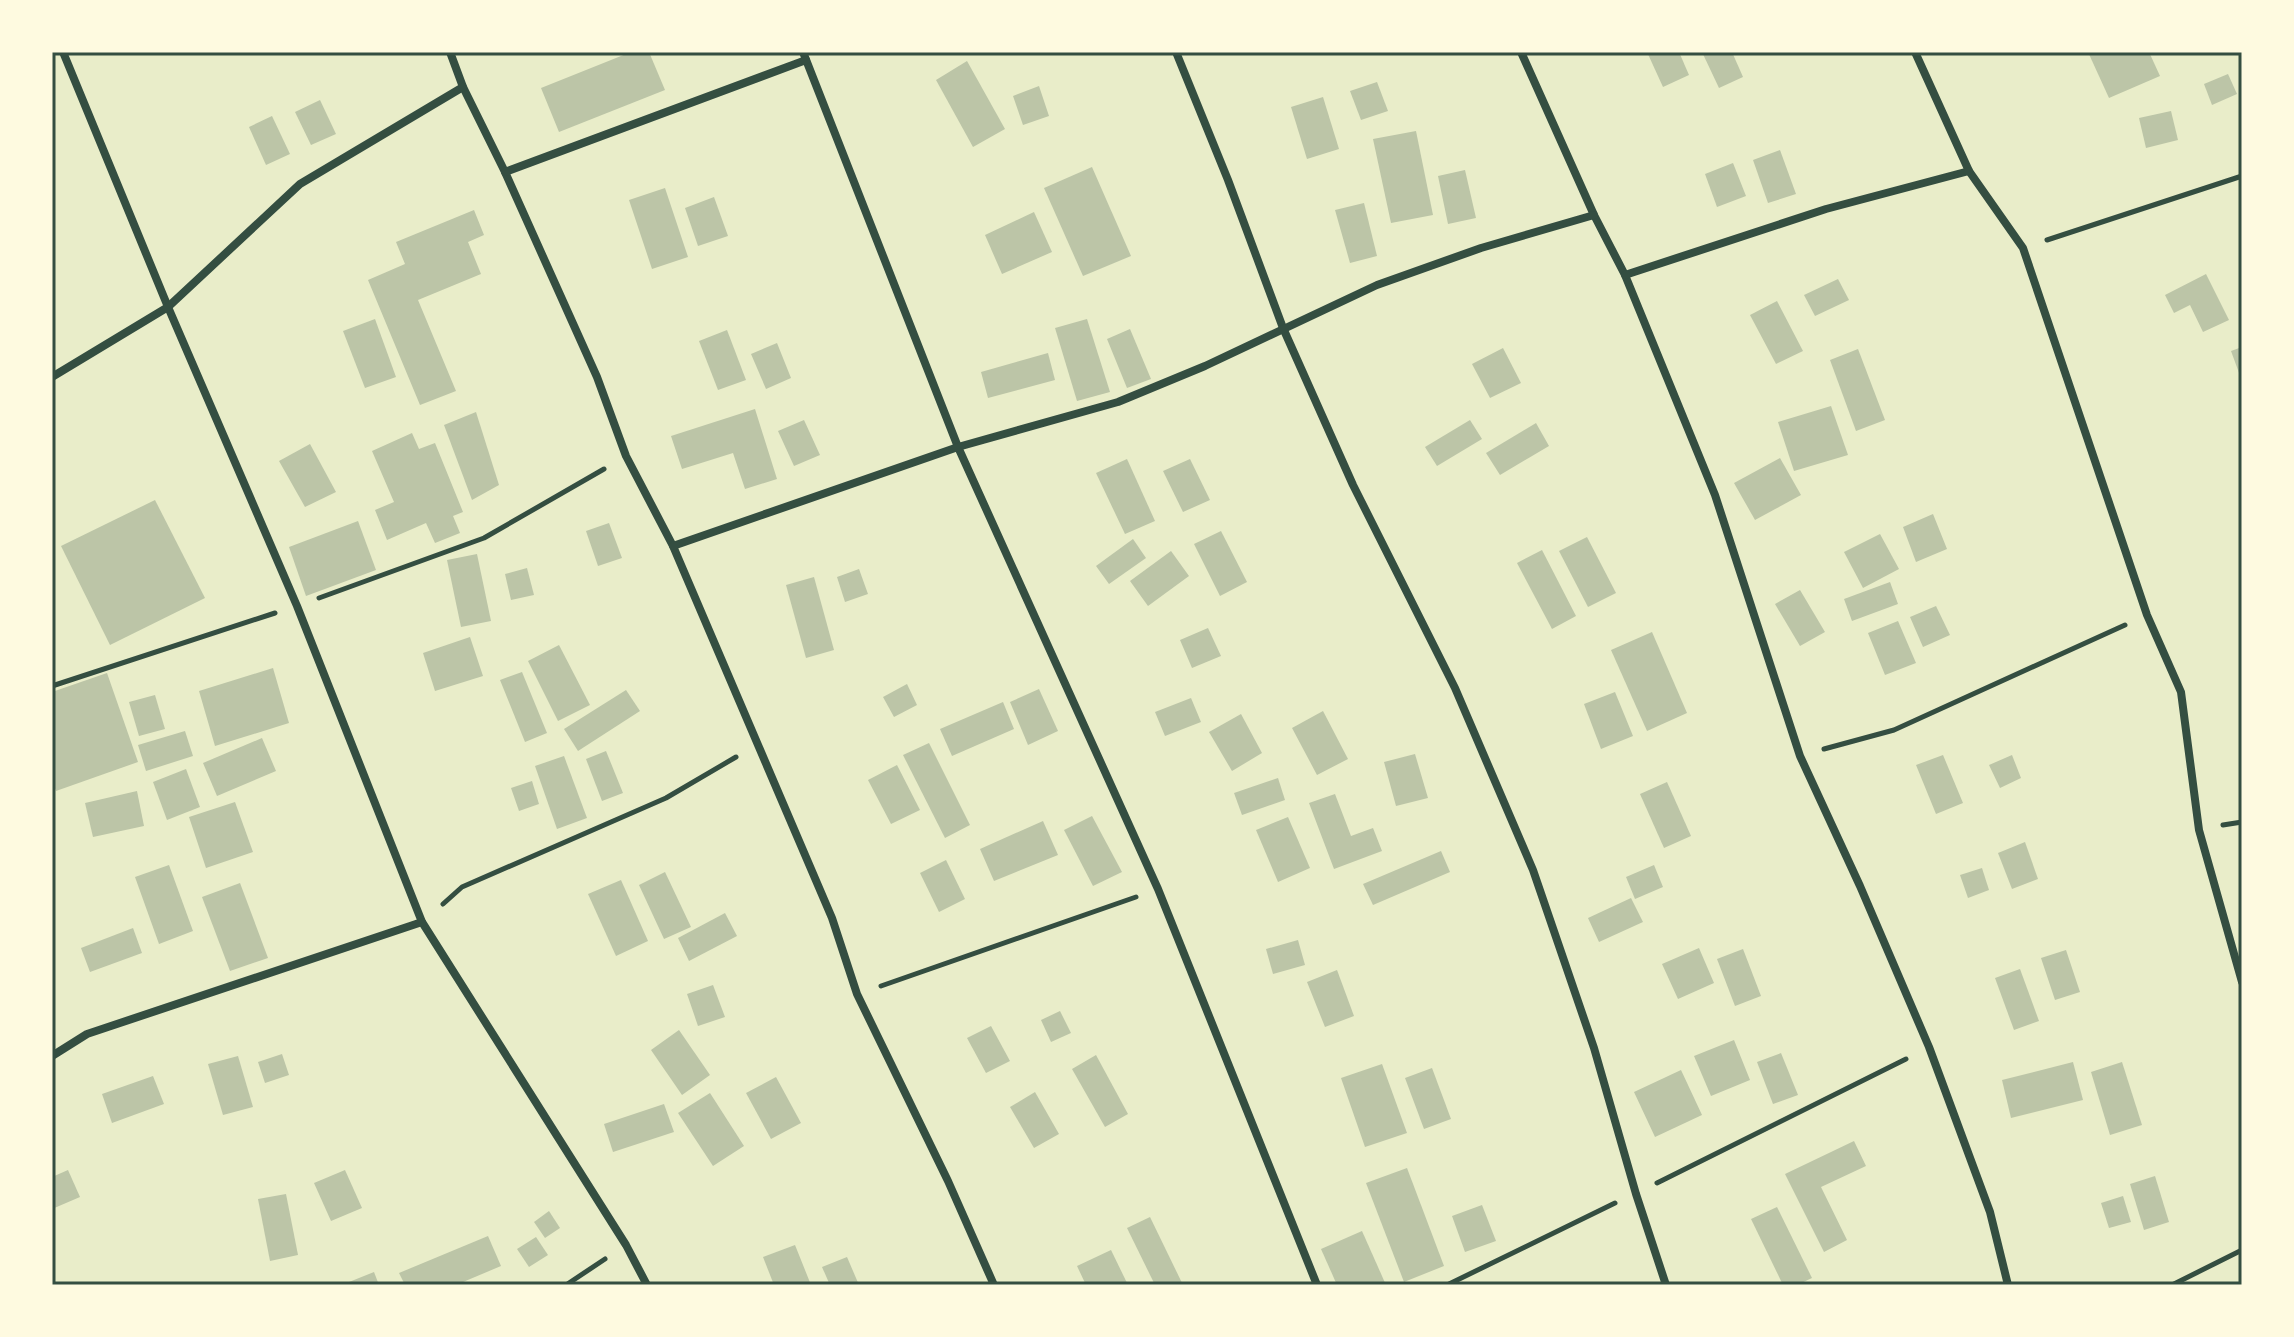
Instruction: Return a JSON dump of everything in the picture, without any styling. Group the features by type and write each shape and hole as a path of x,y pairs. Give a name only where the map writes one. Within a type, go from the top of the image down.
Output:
{"street":[{"path":"63,52 168,307 297,606 422,922 626,1245 647,1285"},
{"path":"450,52 463,87 505,172 597,377 626,456 673,546 832,918 857,994 948,1181 994,1285"},
{"path":"1176,52 1283,328 1353,485 1455,688 1533,870 1594,1048 1666,1285"},
{"path":"1521,52 1594,215 1625,275 1715,495 1800,756 1929,1047 1990,1212 2008,1285"},
{"path":"1915,52 1969,171 2023,248 2147,615 2181,692 2199,830 2242,982"},
{"path":"505,172 805,56 958,447 1158,889 1317,1285"},
{"path":"52,377 168,307 300,184 463,87"},
{"path":"1625,275 1826,209 1969,171"},
{"path":"673,546 958,447 1118,402 1205,366 1377,285 1481,248 1594,215"},
{"path":"52,1056 87,1034 422,922"}],"path":[{"path":"2023,248 2242,176"},
{"path":"52,686 297,606 484,538 626,456"},
{"path":"1800,756 1894,730 2147,615"},
{"path":"422,922 462,887 666,798 758,745"},
{"path":"857,994 1158,889"},
{"path":"1447,1285 1929,1047"},
{"path":"566,1285 626,1245"},
{"path":"2172,1285 2242,1250"}],"building":[{"path":"631,52 649,52 665,90 559,132 541,88"},
{"path":"1647,52 1679,52 1689,75 1663,87"},
{"path":"1702,52 1732,52 1743,77 1719,88"},
{"path":"2088,52 2149,52 2160,76 2109,98"},
{"path":"967,61 1005,129 973,147 936,80"},
{"path":"2228,74 2237,94 2212,105 2204,84"},
{"path":"1377,82 1388,111 1361,120 1350,91"},
{"path":"1039,86 1049,116 1023,125 1013,96"},
{"path":"1323,97 1339,149 1307,159 1291,107"},
{"path":"320,100 336,134 311,145 295,112"},
{"path":"2171,111 2178,140 2146,148 2139,118"},
{"path":"272,116 290,154 266,165 249,127"},
{"path":"1416,131 1433,215 1391,223 1373,139"},
{"path":"1780,150 1796,194 1768,203 1753,160"},
{"path":"1733,163 1746,196 1717,207 1705,174"},
{"path":"1092,167 1131,256 1083,276 1044,188"},
{"path":"1465,170 1476,218 1448,224 1438,176"},
{"path":"665,188 688,257 652,269 629,200"},
{"path":"714,197 728,236 698,246 685,208"},
{"path":"1364,203 1377,256 1350,263 1335,210"},
{"path":"474,210 484,235 468,242 481,274 418,300 456,391 420,405 368,280 405,264 396,242"},
{"path":"1034,212 1052,252 1002,274 985,235"},
{"path":"2206,274 2229,320 2203,332 2190,305 2174,313 2165,295"},
{"path":"1838,279 1849,300 1815,316 1804,295"},
{"path":"1777,301 1803,351 1776,364 1750,315"},
{"path":"375,319 396,377 365,388 343,331"},
{"path":"1087,319 1110,392 1077,401 1055,328"},
{"path":"1130,329 1151,379 1127,388 1107,339"},
{"path":"727,330 746,380 718,390 699,341"},
{"path":"777,343 791,378 766,389 751,354"},
{"path":"2242,347 2242,381 2231,351"},
{"path":"1503,348 1521,383 1490,398 1472,364"},
{"path":"1858,349 1885,420 1856,431 1830,360"},
{"path":"1048,353 1055,380 988,398 981,372"},
{"path":"1831,406 1848,455 1794,471 1778,422"},
{"path":"755,409 777,479 745,489 733,453 682,469 671,436"},
{"path":"476,412 499,485 472,500 444,425"},
{"path":"804,420 820,455 794,466 778,431"},
{"path":"1470,420 1482,439 1437,466 1425,447"},
{"path":"1536,423 1549,446 1500,475 1486,453"},
{"path":"412,433 419,449 435,443 463,512 453,516 460,533 435,543 426,523 387,540 375,510 394,502 372,451"},
{"path":"310,444 336,492 305,507 279,461"},
{"path":"1780,458 1801,495 1755,520 1734,483"},
{"path":"1127,459 1155,521 1125,534 1096,473"},
{"path":"1190,459 1210,500 1183,512 1163,471"},
{"path":"155,500 205,598 110,645 61,546"},
{"path":"1933,514 1947,549 1916,562 1903,527"},
{"path":"358,521 376,570 306,596 289,547"},
{"path":"609,523 622,558 598,566 586,531"},
{"path":"1221,531 1247,582 1220,596 1194,544"},
{"path":"1880,534 1899,569 1863,588 1844,552"},
{"path":"1587,537 1616,593 1588,607 1559,551"},
{"path":"1133,539 1146,558 1109,584 1096,566"},
{"path":"1542,550 1576,616 1552,629 1517,563"},
{"path":"1171,551 1189,576 1148,606 1130,581"},
{"path":"477,554 491,621 461,627 447,560"},
{"path":"527,568 534,595 511,600 505,574"},
{"path":"859,569 868,594 845,602 837,577"},
{"path":"814,577 834,650 806,658 786,585"},
{"path":"1890,582 1898,604 1852,621 1844,599"},
{"path":"1800,590 1825,632 1800,646 1775,604"},
{"path":"1936,606 1950,635 1923,647 1910,617"},
{"path":"1898,621 1916,663 1885,675 1868,633"},
{"path":"1208,628 1221,656 1192,668 1180,640"},
{"path":"1652,632 1687,713 1647,731 1611,650"},
{"path":"470,637 483,676 435,691 423,653"},
{"path":"559,645 590,705 558,721 528,661"},
{"path":"273,668 289,723 215,746 199,691"},
{"path":"522,672 547,733 525,742 500,680"},
{"path":"107,673 138,762 56,791 52,781 52,692"},
{"path":"907,684 917,705 894,717 883,697"},
{"path":"1039,689 1058,731 1028,745 1010,702"},
{"path":"626,690 640,711 578,751 564,729"},
{"path":"1615,692 1633,736 1601,749 1584,704"},
{"path":"155,695 165,729 139,736 129,702"},
{"path":"1191,698 1201,722 1165,736 1155,712"},
{"path":"1003,702 1014,729 952,756 940,729"},
{"path":"1323,711 1348,759 1317,775 1292,728"},
{"path":"1241,714 1262,753 1232,771 1209,732"},
{"path":"185,731 193,756 146,771 138,745"},
{"path":"262,738 276,771 217,796 203,763"},
{"path":"929,743 970,825 945,838 903,755"},
{"path":"606,751 623,793 602,801 586,759"},
{"path":"1415,754 1428,798 1396,806 1384,762"},
{"path":"1943,755 1963,803 1936,814 1916,765"},
{"path":"2012,755 2021,778 2000,788 1989,765"},
{"path":"564,756 587,818 557,829 535,766"},
{"path":"897,765 920,810 891,824 868,780"},
{"path":"186,769 200,807 167,820 153,782"},
{"path":"1278,778 1285,800 1242,815 1234,793"},
{"path":"532,781 539,804 519,811 511,788"},
{"path":"1667,782 1691,836 1664,848 1640,794"},
{"path":"137,791 144,826 93,837 85,803"},
{"path":"1335,794 1351,836 1373,828 1382,851 1334,869 1309,803"},
{"path":"235,802 253,852 206,868 189,817"},
{"path":"1092,816 1122,872 1093,886 1064,830"},
{"path":"1288,817 1310,868 1278,882 1256,830"},
{"path":"1043,821 1058,855 994,881 980,849"},
{"path":"2025,842 2038,879 2012,889 1998,853"},
{"path":"1441,851 1450,872 1373,905 1363,884"},
{"path":"946,860 965,899 939,912 920,873"},
{"path":"169,865 193,931 159,944 135,877"},
{"path":"1654,865 1663,887 1635,899 1626,877"},
{"path":"1982,868 1989,890 1968,898 1960,875"},
{"path":"665,872 691,927 664,939 639,885"},
{"path":"621,880 648,941 616,956 588,894"},
{"path":"240,883 268,958 230,971 202,897"},
{"path":"1631,898 1643,922 1599,942 1588,918"},
{"path":"725,913 737,936 689,961 678,938"},
{"path":"133,928 142,953 90,972 81,948"},
{"path":"1298,940 1305,965 1273,974 1266,949"},
{"path":"1699,948 1714,983 1678,999 1662,964"},
{"path":"1743,949 1761,996 1735,1006 1717,959"},
{"path":"2066,950 2080,992 2055,1000 2041,958"},
{"path":"2020,969 2039,1021 2014,1030 1995,978"},
{"path":"1337,970 1354,1016 1325,1027 1307,982"},
{"path":"713,985 725,1017 698,1026 687,994"},
{"path":"1060,1011 1071,1033 1051,1042 1041,1020"},
{"path":"991,1026 1010,1061 986,1073 967,1038"},
{"path":"679,1030 710,1075 682,1095 651,1050"},
{"path":"1734,1040 1750,1080 1711,1096 1694,1056"},
{"path":"1781,1053 1798,1095 1773,1104 1757,1062"},
{"path":"282,1054 289,1075 265,1083 258,1062"},
{"path":"1096,1055 1128,1114 1105,1127 1072,1069"},
{"path":"238,1056 253,1107 223,1115 208,1064"},
{"path":"2073,1062 2083,1100 2011,1118 2002,1080"},
{"path":"2122,1062 2142,1125 2110,1135 2091,1072"},
{"path":"1382,1064 1407,1133 1365,1147 1341,1078"},
{"path":"1432,1068 1451,1119 1424,1129 1405,1078"},
{"path":"1681,1070 1702,1115 1655,1137 1634,1092"},
{"path":"153,1076 164,1104 112,1123 102,1094"},
{"path":"776,1077 801,1123 771,1139 746,1093"},
{"path":"1035,1092 1059,1134 1034,1148 1010,1107"},
{"path":"710,1093 744,1146 713,1166 678,1113"},
{"path":"664,1104 674,1132 613,1152 604,1124"},
{"path":"1854,1141 1866,1166 1821,1187 1847,1240 1824,1252 1785,1174"},
{"path":"1407,1168 1444,1266 1404,1282 1366,1183"},
{"path":"68,1170 80,1197 52,1209 52,1177"},
{"path":"345,1170 362,1208 331,1221 314,1183"},
{"path":"2155,1176 2169,1222 2144,1230 2130,1184"},
{"path":"286,1194 298,1255 270,1261 258,1199"},
{"path":"2123,1196 2131,1222 2109,1228 2101,1203"},
{"path":"1482,1205 1496,1241 1465,1252 1452,1216"},
{"path":"1777,1207 1812,1278 1797,1285 1783,1285 1751,1219"},
{"path":"549,1211 560,1228 545,1238 534,1222"},
{"path":"1150,1217 1183,1285 1155,1285 1127,1228"},
{"path":"1362,1231 1386,1285 1337,1285 1321,1249"},
{"path":"488,1236 501,1266 456,1285 405,1285 399,1273"},
{"path":"536,1237 548,1255 529,1267 517,1249"},
{"path":"795,1245 811,1285 774,1285 763,1257"},
{"path":"1111,1250 1128,1285 1086,1285 1077,1266"},
{"path":"847,1257 859,1285 830,1285 822,1267"},
{"path":"374,1272 379,1285 350,1285 349,1282"}]}
